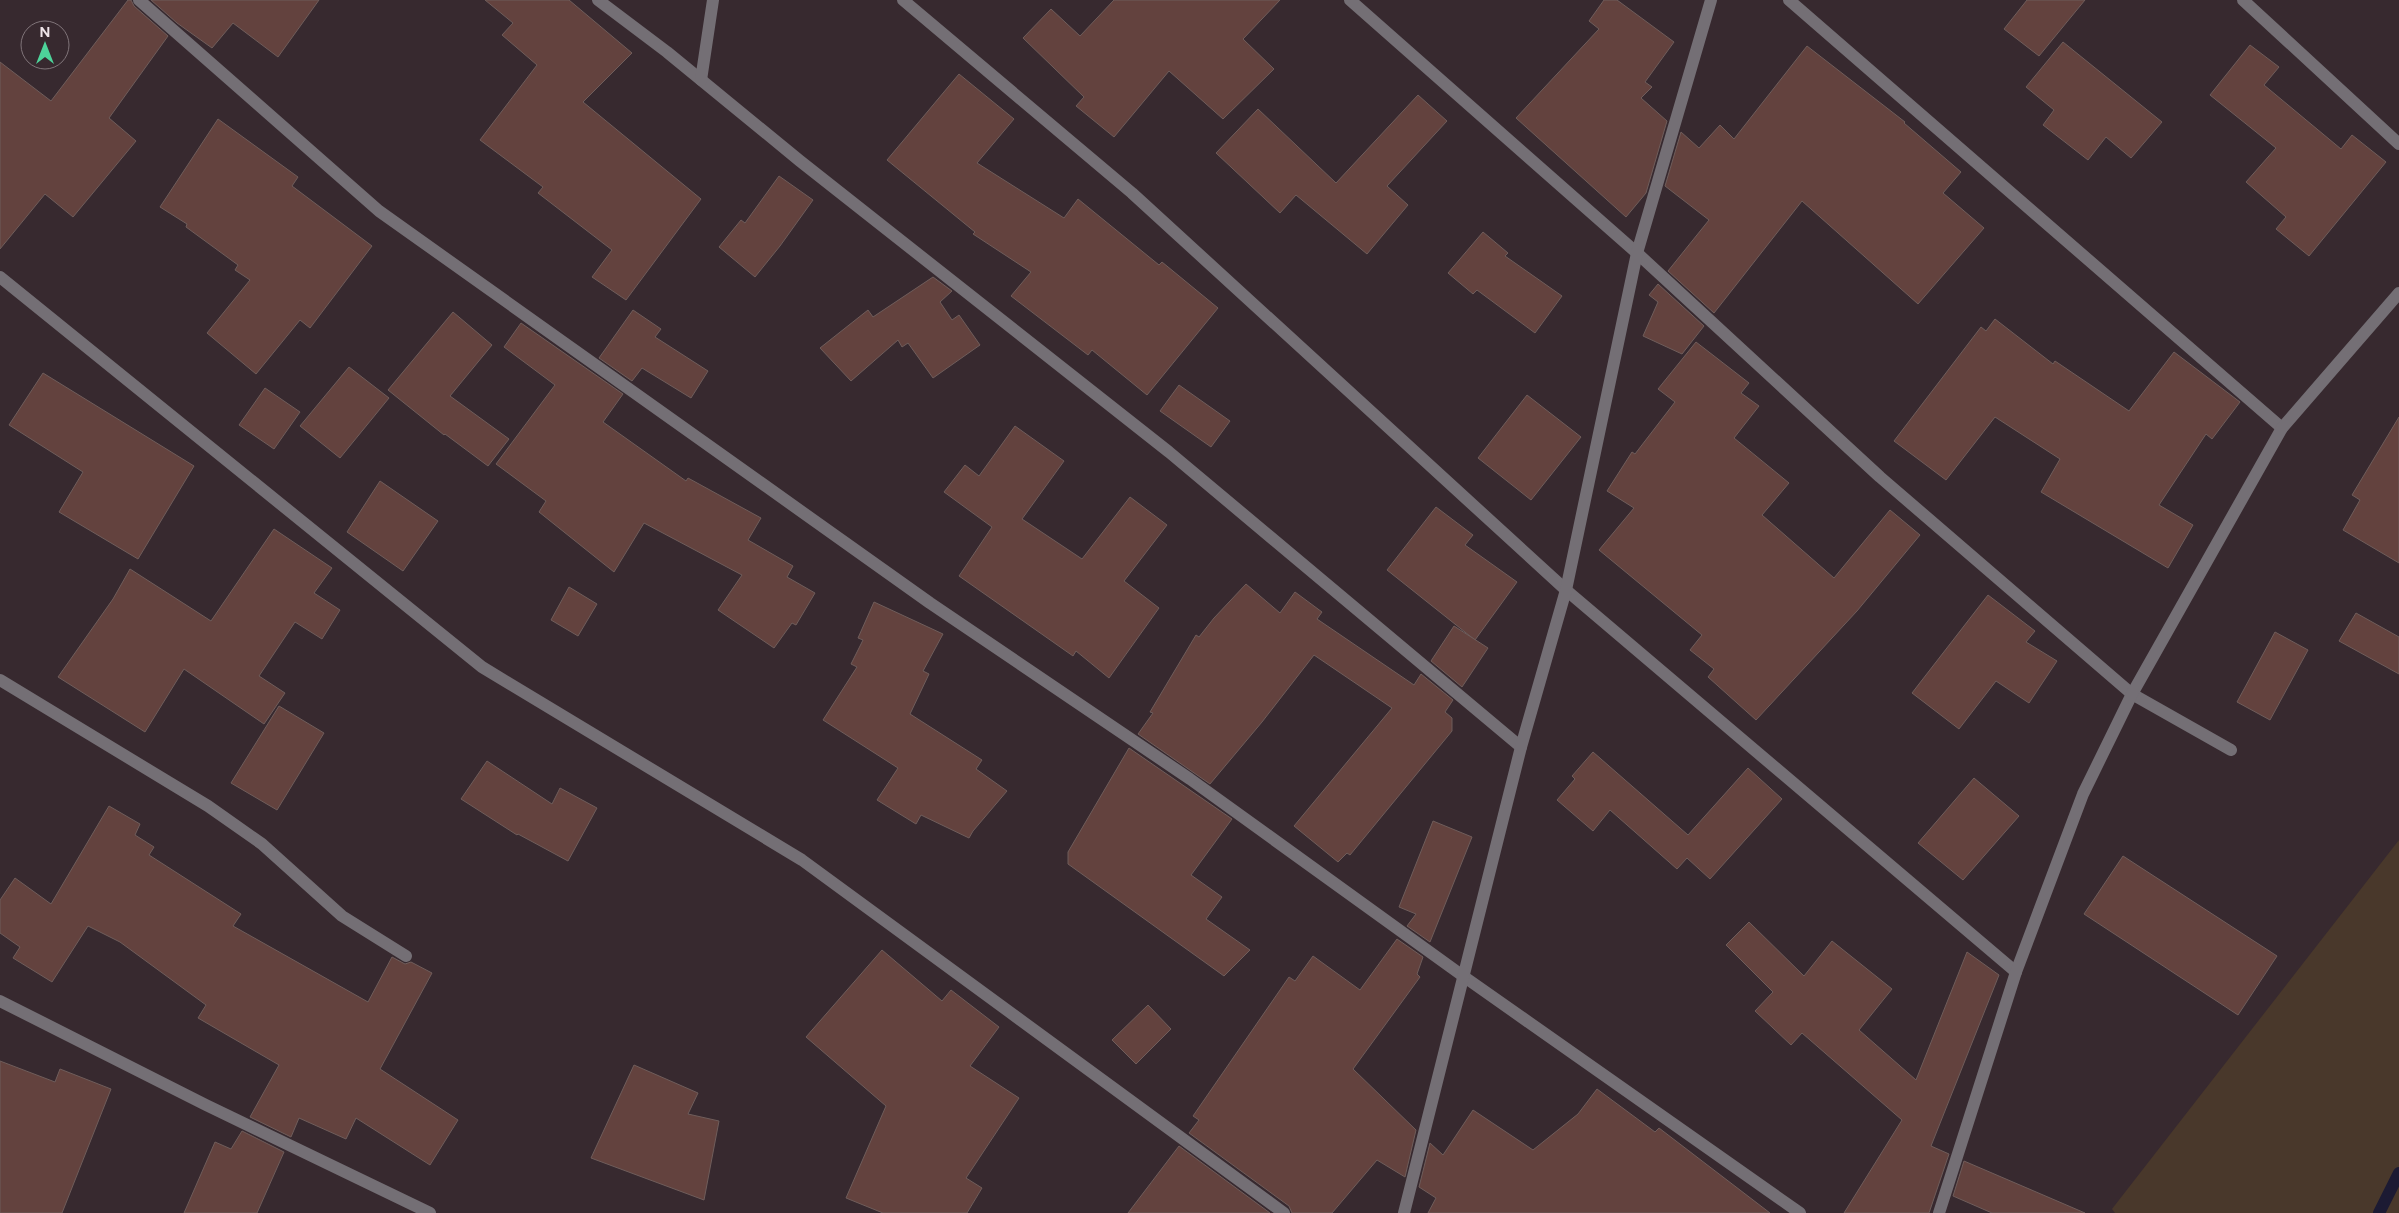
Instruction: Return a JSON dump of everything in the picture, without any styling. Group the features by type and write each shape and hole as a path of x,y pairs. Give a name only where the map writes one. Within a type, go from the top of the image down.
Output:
{"street":[{"path":"139,0 380,211 930,604 1190,778 1463,976 1800,1213"},
{"path":"598,0 1169,452 1521,747"},
{"path":"701,80 712,0"},
{"path":"903,0 1132,193 1566,590 2016,972"},
{"path":"1350,0 1637,253 1880,477 2132,694 2231,750"},
{"path":"1404,1213 1521,747 1566,590 1637,253 1711,0"},
{"path":"1789,0 2282,428"},
{"path":"2243,0 2399,144"},
{"path":"0,276 482,668 802,860 1284,1213"},
{"path":"1939,1213 2016,972 2083,794 2132,694 2282,428 2399,293"},
{"path":"0,680 208,806 262,844 342,916 406,956"},
{"path":"0,1001 206,1105 430,1213"}],"shaded area":[{"path":"2399,840 2399,1213 2115,1213 2112,1209"}],"building":[{"path":"128,0 131,0 134,6 168,36 109,118 136,141 73,217 45,194 0,249 0,62 51,101"},
{"path":"151,0 319,0 278,57 233,23 212,48 177,23"},
{"path":"485,0 569,0 632,53 583,102 701,199 626,300 592,277 612,250 538,193 543,187 480,140 537,65 502,35 513,23"},
{"path":"1114,0 1280,0 1243,39 1274,69 1223,119 1169,71 1114,137 1076,106 1084,97 1023,38 1051,9 1080,36"},
{"path":"1604,0 1617,0 1674,42 1645,82 1652,87 1641,98 1667,121 1646,193 1626,217 1516,118 1599,29 1589,21"},
{"path":"2027,0 2085,0 2039,56 2004,29"},
{"path":"2063,42 2162,122 2131,158 2106,137 2088,160 2043,125 2054,110 2026,87"},
{"path":"2250,45 2279,67 2264,85 2341,149 2352,135 2386,162 2309,256 2276,229 2286,217 2246,182 2276,148 2210,95"},
{"path":"1807,46 1905,122 1961,172 1943,193 1984,228 1918,304 1802,201 1714,313 1668,271 1709,220 1665,186 1681,132 1699,148 1720,125 1734,139"},
{"path":"959,74 1014,119 977,163 1064,218 1078,199 1159,265 1162,262 1218,308 1147,395 1092,350 1088,355 1011,296 1031,272 973,234 975,232 887,160"},
{"path":"1418,95 1447,121 1387,186 1408,205 1367,254 1296,195 1280,213 1216,153 1258,109 1336,183"},
{"path":"218,119 298,177 292,186 372,246 310,328 300,320 256,374 207,333 250,280 235,270 238,265 186,227 187,224 160,207"},
{"path":"779,176 813,200 755,277 719,247 741,220 745,223"},
{"path":"1483,232 1508,253 1505,256 1562,296 1535,333 1477,290 1473,294 1448,273"},
{"path":"933,277 952,291 940,302 952,320 959,315 980,345 933,378 908,343 902,347 898,340 851,381 820,348 868,310 873,317"},
{"path":"1658,284 1704,326 1682,354 1643,336 1658,302 1649,295"},
{"path":"633,310 661,329 655,337 708,371 691,398 642,368 632,381 599,358"},
{"path":"453,312 492,345 450,396 509,439 488,466 444,435 388,390"},
{"path":"1995,319 2053,364 2055,361 2129,411 2174,352 2240,402 2212,439 2206,434 2159,505 2193,525 2168,568 2041,492 2060,459 1995,417 1946,480 1894,441 1981,327 1986,331"},
{"path":"521,323 623,394 603,422 686,481 688,478 761,518 748,540 793,566 787,577 815,593 796,625 792,623 774,648 718,610 742,575 644,523 614,572 539,512 546,501 496,464 555,385 504,347"},
{"path":"1696,342 1749,383 1741,393 1759,406 1734,438 1789,483 1762,515 1834,578 1890,510 1920,535 1857,611 1756,720 1708,677 1714,669 1690,650 1702,635 1599,550 1634,508 1607,491 1632,452 1635,454 1675,402 1658,389"},
{"path":"349,367 389,398 340,458 300,426"},
{"path":"43,373 194,466 138,559 59,512 83,472 9,425"},
{"path":"1179,385 1230,421 1211,447 1160,411"},
{"path":"265,388 300,412 274,449 239,425"},
{"path":"1527,395 1581,437 1531,500 1478,458"},
{"path":"2399,417 2399,563 2343,530 2360,500 2352,495"},
{"path":"1015,426 1064,461 1022,519 1082,559 1130,497 1167,525 1124,581 1159,608 1109,678 1076,651 1073,656 959,576 992,527 944,492 965,465 979,476"},
{"path":"380,481 438,521 403,571 347,532"},
{"path":"1436,507 1473,535 1465,545 1517,582 1475,640 1387,570"},
{"path":"274,529 332,568 314,593 340,610 322,639 295,622 259,676 285,693 264,724 184,669 145,732 58,677 113,599 130,569 211,621"},
{"path":"1246,584 1280,613 1295,592 1322,612 1317,619 1414,685 1421,674 1453,700 1445,712 1452,718 1452,731 1350,855 1347,853 1338,862 1294,826 1392,708 1314,655 1262,722 1210,784 1138,734 1153,713 1150,712 1196,635 1199,637"},
{"path":"569,587 597,604 578,636 551,620"},
{"path":"1988,595 2035,631 2026,642 2057,661 2029,703 1996,681 1959,729 1912,693"},
{"path":"874,602 943,634 923,671 929,674 910,714 982,760 976,769 1007,791 969,838 921,815 916,824 877,800 898,768 823,720 857,667 851,664 863,640 858,638"},
{"path":"2356,613 2399,637 2399,674 2339,641"},
{"path":"1454,626 1488,648 1462,687 1431,661"},
{"path":"2275,632 2308,650 2270,720 2237,702"},
{"path":"279,706 324,733 277,810 231,783"},
{"path":"1129,748 1232,819 1191,875 1222,897 1206,919 1250,950 1224,976 1068,864 1068,852"},
{"path":"1593,752 1688,835 1748,768 1782,799 1710,879 1687,858 1677,869 1610,810 1593,831 1557,800 1575,779 1572,776"},
{"path":"487,761 552,804 560,788 597,808 568,861 517,835 461,799"},
{"path":"1974,778 2019,816 1963,880 1918,843"},
{"path":"109,806 140,824 135,835 154,847 149,855 241,914 233,926 368,1002 392,957 405,964 411,962 432,973 380,1069 458,1120 430,1165 356,1118 346,1139 299,1118 291,1137 250,1117 279,1065 198,1018 206,1005 120,942 88,926 52,982 13,958 20,947 0,933 0,900 15,878 51,904"},
{"path":"1433,821 1472,837 1430,942 1407,926 1416,914 1399,907"},
{"path":"2123,856 2277,956 2238,1015 2084,914"},
{"path":"1749,922 1804,976 1832,941 1892,989 1859,1030 1916,1080 1967,952 1999,975 1931,1146 1949,1154 1929,1213 1844,1213 1902,1120 1802,1033 1791,1045 1755,1011 1773,992 1726,945"},
{"path":"1397,939 1423,957 1417,974 1420,977 1353,1069 1416,1130 1405,1177 1377,1160 1332,1213 1292,1213 1289,1206 1189,1133 1199,1120 1193,1116 1289,977 1295,981 1313,956 1360,990"},
{"path":"882,950 942,1001 951,990 999,1027 970,1066 1019,1098 966,1178 982,1188 967,1213 883,1213 846,1198 886,1106 806,1037"},
{"path":"1148,1005 1171,1029 1136,1064 1112,1040"},
{"path":"0,1061 55,1082 60,1069 111,1089 62,1213 0,1213"},
{"path":"634,1065 698,1093 688,1114 719,1121 704,1200 591,1158"},
{"path":"1597,1089 1655,1132 1659,1128 1770,1213 1428,1213 1436,1198 1419,1187 1430,1143 1443,1155 1473,1110 1533,1150 1578,1114"},
{"path":"242,1131 284,1152 257,1213 184,1213 215,1142 231,1149"},
{"path":"1179,1146 1270,1213 1128,1213"},
{"path":"1964,1161 2085,1213 1992,1213 1953,1196"}],"waterway":[{"path":"2379,1213 2399,1173"}]}
